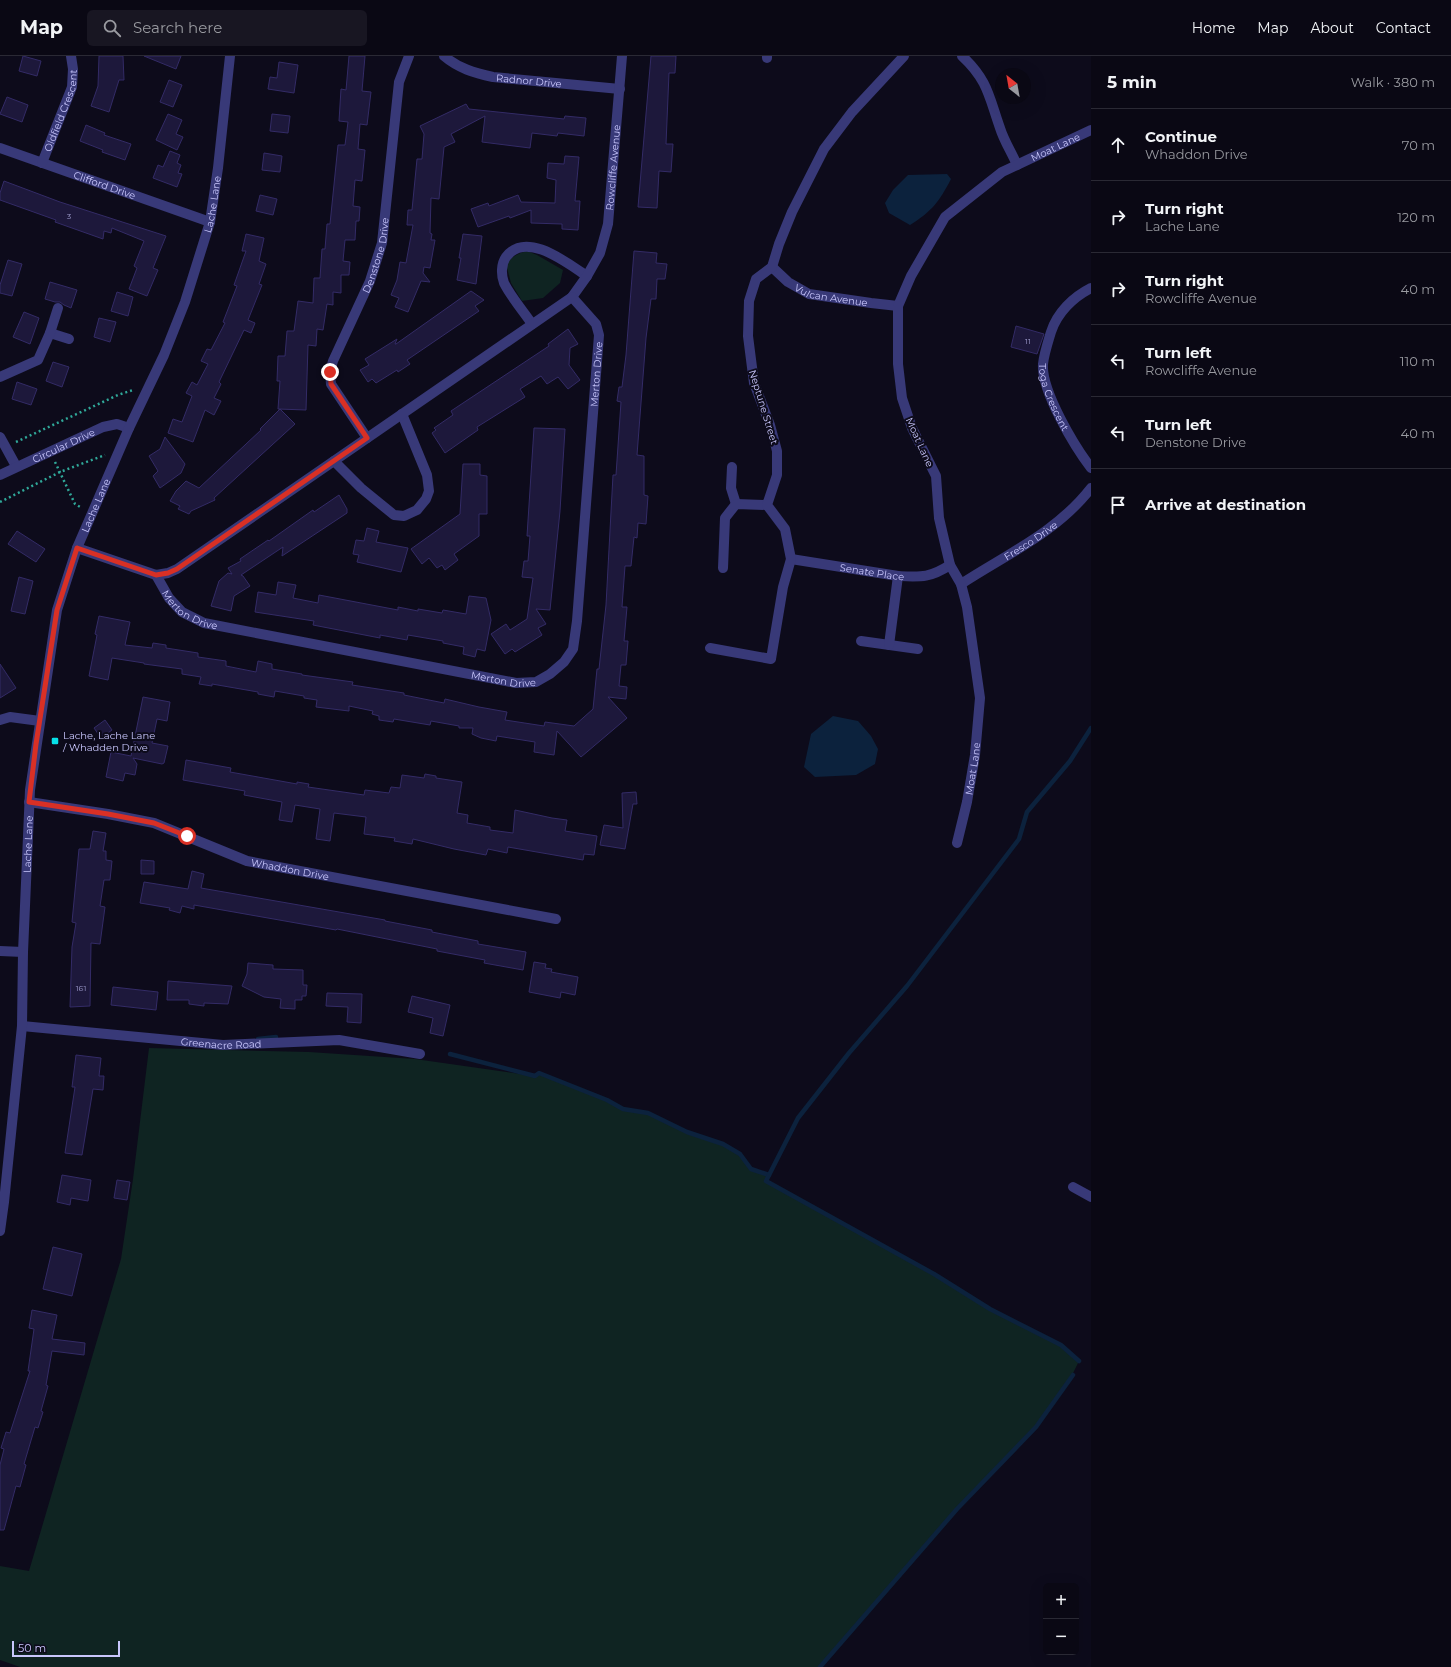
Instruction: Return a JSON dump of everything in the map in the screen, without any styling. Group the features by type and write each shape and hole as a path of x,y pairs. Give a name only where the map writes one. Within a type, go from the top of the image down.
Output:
{"street":[{"name":"Oldfield Crescent","path":"42,163 72,86 73,69 71,56"},
{"name":"Lache Lane","path":"0,1232 22,1026 23,952 29,802 57,610 77,548 129,428 164,355 185,302 210,222 218,168 230,56"},
{"name":"Denstone Drive","path":"367,438 331,384 330,372 333,361 370,281 382,243 400,82 409,56"},
{"name":"Radnor Drive","path":"444,56 451,62 474,73 493,77 620,89"},
{"name":"Rowcliffe Avenue","path":"156,575 168,573 177,569 572,297 588,276 600,253 608,224 622,56"},
{"path":"772,267 779,244 792,212 824,149 852,112 904,56"},
{"path":"962,56 979,72 988,91 1000,130 1017,165"},
{"name":"Moat Lane","path":"956,843 967,802 975,755 980,698 967,607 961,584 950,565 939,518 936,476 912,428 902,398 898,364 898,306 911,276 945,217 1002,172 1091,130"},
{"name":"Clifford Drive","path":"0,148 210,222"},
{"path":"532,324 504,283 502,264 511,251 519,246 535,248 546,252 588,276"},
{"name":"Vulcan Avenue","path":"772,267 788,282 809,294 898,306"},
{"name":"Neptune Street","path":"767,505 777,475 777,451 770,425 754,383 748,336 749,300 756,279 772,267"},
{"name":"Toga Crescent","path":"1091,288 1083,292 1066,306 1054,322 1043,365 1045,382 1053,403 1081,455 1091,468"},
{"name":"Merton Drive","path":"156,575 169,598 182,612 204,624 516,683 536,682 550,674 564,662 574,649 599,335 596,324 572,297"},
{"path":"0,377 38,360 58,308"},
{"path":"50,332 69,339"},
{"path":"334,462 361,488 394,515 404,516 417,510 426,499 429,491 427,475 402,414"},
{"name":"Circular Drive","path":"0,475 16,466 103,427 117,424 129,428"},
{"path":"0,437 16,466"},
{"path":"732,467 731,488 736,504"},
{"name":"Fresco Drive","path":"961,584 1027,544 1065,517 1091,488"},
{"path":"710,648 771,659 783,587 791,559 785,529 767,505 736,504"},
{"path":"724,568 725,518 736,504"},
{"path":"77,548 156,575"},
{"name":"Senate Place","path":"791,559 898,576 915,577 935,575 950,565"},
{"path":"889,645 898,576"},
{"path":"861,641 918,649"},
{"path":"0,720 10,717 40,721"},
{"name":"Whaddon Drive","path":"29,802 108,814 154,823 247,862 556,919"},
{"path":"0,951 23,952"},
{"name":"Greenacre Road","path":"22,1026 223,1045 339,1040 420,1054"},
{"path":"1073,1187 1091,1197"}],"path":[{"path":"5,447 118,395 149,385"},
{"path":"49,451 75,504 92,514"},
{"path":"0,502 60,472 103,454 117,456"}],"green space":[{"path":"527,251 563,270 560,283 543,298 522,301 511,283 506,264 515,256"},
{"path":"149,1048 309,1052 415,1059 534,1076 539,1073 607,1100 623,1109 648,1113 687,1132 723,1144 740,1154 751,1169 769,1175 766,1181 934,1274 990,1309 1061,1345 1079,1361 1068,1383 1040,1422 939,1529 820,1667 20,1667 0,1660 0,1566 29,1571 121,1259 133,1179"}],"water":[{"path":"947,174 951,179 943,194 918,220 910,225 889,213 885,203 893,190 908,175"},
{"path":"833,716 858,721 871,736 878,749 875,764 856,775 815,777 804,767 811,734"}],"building":[{"path":"23,56 41,61 37,76 19,71"},
{"path":"99,56 123,56 124,80 119,80 109,112 91,106 98,86"},
{"path":"144,56 181,56 176,69"},
{"path":"349,56 365,56 362,91 371,92 367,125 360,124 358,149 365,150 362,181 355,180 353,206 360,207 359,221 356,221 355,240 345,240 343,261 350,262 349,275 341,275 341,293 333,292 333,305 327,304 323,330 317,329 316,346 308,345 306,410 278,409 280,381 277,381 278,356 285,356 287,331 294,331 298,301 313,303 314,278 320,278 322,249 325,249 327,224 330,224 338,145 345,145 348,122 339,121 341,89 346,90"},
{"path":"651,56 676,56 675,73 669,73 666,144 673,144 671,172 659,171 657,208 638,207"},
{"path":"279,62 298,65 294,93 268,89 270,77 277,78"},
{"path":"169,80 182,85 173,107 160,102"},
{"path":"7,97 28,105 22,122 0,114"},
{"path":"466,104 469,109 564,119 565,116 586,118 584,136 558,133 557,136 532,133 530,148 482,142 485,116 451,134 455,142 444,147 439,199 431,198 430,233 432,234 431,240 435,240 430,268 424,267 423,273 430,282 421,281 408,312 395,307 399,298 391,295 397,280 400,262 406,263 413,225 407,225 408,210 412,210 417,159 422,159 424,134 420,126"},
{"path":"168,114 182,120 176,134 183,137 177,150 156,140"},
{"path":"272,114 290,116 288,133 270,131"},
{"path":"86,125 105,133 104,135 131,144 125,160 102,152 103,150 80,141"},
{"path":"170,151 180,155 177,163 181,165 178,173 182,174 177,187 153,178 158,165 163,167"},
{"path":"264,153 282,156 280,172 262,170"},
{"path":"565,156 579,157 575,201 580,201 578,230 562,229 562,224 531,223 531,210 510,218 509,216 478,227 471,209 488,203 489,206 518,195 521,202 555,203 556,180 547,178 548,163 564,164"},
{"path":"4,181 60,202 166,236 153,268 158,270 147,296 129,289 137,268 134,266 144,241 112,228 111,233 104,231 103,239 0,200 0,193"},
{"path":"260,195 277,199 273,215 256,211"},
{"path":"246,234 264,238 259,261 266,264 259,284 262,285 248,320 255,323 251,333 244,330 219,382 221,384 214,398 221,401 214,415 205,410 193,442 168,433 173,419 182,422 192,396 186,393 192,382 197,385 208,364 201,361 207,349 211,350 225,323 223,322 237,286 234,285 246,251 242,251"},
{"path":"463,234 482,236 476,284 457,280"},
{"path":"634,251 657,253 656,263 667,264 665,279 657,279 656,299 651,299 646,338 637,455 644,456 644,495 648,496 646,524 638,523 637,538 634,537 631,566 625,566 622,607 627,607 624,641 628,641 626,665 621,665 619,686 627,687 626,699 608,697 627,718 581,757 557,731 554,755 534,752 535,742 497,736 496,741 481,738 472,734 473,728 459,728 459,726 431,721 430,725 394,719 393,722 379,720 379,716 372,714 373,711 349,706 349,711 316,707 317,700 304,698 304,696 275,691 274,697 258,694 258,692 212,684 212,686 199,684 201,677 182,674 182,669 112,658 108,680 89,676 99,616 130,622 125,645 152,648 153,643 166,645 166,648 198,653 198,657 226,661 226,666 256,672 258,661 272,664 272,669 353,682 352,685 404,693 404,695 444,703 445,699 507,712 505,720 544,726 545,722 574,726 593,709 597,669 599,669 606,605 613,475 616,475 621,402 617,401 619,387 622,387 626,355"},
{"path":"8,260 22,264 12,296 0,293 0,285"},
{"path":"50,282 77,290 71,308 60,302 45,299"},
{"path":"471,291 484,300 475,306 479,311 407,360 410,364 398,372 397,370 376,383 372,379 368,382 360,370 369,365 365,359 397,339 396,344"},
{"path":"117,292 133,297 128,316 111,311"},
{"path":"24,312 39,318 30,344 13,337"},
{"path":"99,318 116,322 110,342 94,337"},
{"path":"1016,326 1044,334 1037,354 1011,347"},
{"path":"568,329 578,344 570,348 569,365 580,380 568,389 558,377 547,384 541,376 520,389 525,397 477,427 478,430 445,453 432,433 436,430 434,428 453,415 451,411 549,346 548,344"},
{"path":"53,362 69,367 62,387 46,381"},
{"path":"17,382 37,389 31,405 12,399"},
{"path":"280,409 295,424 214,498 215,500 191,511 189,514 178,509 180,506 170,501 176,491 186,481 199,488 261,430 260,429"},
{"path":"534,428 565,429 560,511 550,610 536,609 546,624 538,628 542,635 515,652 512,649 505,654 491,634 506,624 510,630 527,619 533,578 522,577 524,561 528,561 530,536 527,536"},
{"path":"165,437 185,464 181,473 160,488 153,476 158,471 149,456 160,449"},
{"path":"463,464 480,464 480,475 487,476 487,514 479,514 479,536 454,554 458,560 445,570 442,565 437,568 429,558 422,564 411,549 460,514"},
{"path":"339,495 347,509 347,513 282,556 283,547 241,575 250,586 234,596 231,611 211,606 219,581 228,573 232,574 228,568 241,561 240,559 268,540 269,541 313,510 314,512"},
{"path":"367,528 379,531 376,542 408,548 401,572 357,562 359,555 353,554 356,540 364,541"},
{"path":"17,531 45,549 36,562 8,544"},
{"path":"19,577 33,581 25,614 11,611"},
{"path":"278,582 296,585 293,598 318,603 319,595 398,610 398,607 418,611 418,609 442,613 443,610 466,614 469,596 486,598 491,620 485,651 477,649 475,657 463,654 464,647 443,643 443,641 408,635 407,640 380,635 380,638 313,625 314,621 255,612 258,592 276,595"},
{"path":"0,664 16,688 0,698"},
{"path":"143,697 170,702 167,721 157,719 152,743 168,746 164,763 162,764 133,758 137,764 135,775 125,773 123,781 106,777 111,752 131,756"},
{"path":"105,720 112,730 101,738 94,728"},
{"path":"186,760 231,768 230,772 297,784 297,782 309,784 308,787 364,795 365,790 389,793 391,787 400,788 402,775 424,778 425,774 436,776 436,778 462,782 457,813 468,815 467,823 490,827 490,830 513,833 515,810 567,820 565,831 597,836 594,855 584,854 583,860 508,847 507,853 488,849 486,855 413,839 412,844 394,841 395,838 364,834 366,817 334,813 330,841 316,839 320,809 295,805 292,822 279,820 282,802 244,795 245,791 183,780"},
{"path":"636,792 637,804 633,804 625,849 600,845 604,825 623,828 622,793"},
{"path":"93,831 106,833 103,851 106,851 106,860 112,861 110,880 104,880 100,906 105,907 100,944 91,943 90,1006 70,1007 72,947 76,923 72,922 79,849 90,849"},
{"path":"141,860 154,861 154,874 141,874"},
{"path":"192,871 204,874 201,888 385,920 432,930 432,932 478,941 478,944 526,952 523,970 484,963 485,960 437,951 437,949 337,929 194,905 194,909 182,906 180,913 169,910 170,908 140,903 144,882 188,889"},
{"path":"534,962 546,964 545,968 552,969 551,972 578,977 575,995 561,992 560,998 529,992"},
{"path":"248,963 273,965 273,969 303,970 303,985 307,985 306,996 302,996 302,1000 295,1000 295,1009 280,1008 281,999 264,997 242,986 247,974"},
{"path":"168,981 232,986 228,1004 204,1003 204,1006 189,1004 189,1000 167,1000"},
{"path":"113,987 158,992 156,1010 111,1005"},
{"path":"327,993 362,994 361,1023 347,1022 348,1007 326,1006"},
{"path":"412,996 450,1005 443,1036 430,1033 433,1018 408,1012"},
{"path":"76,1055 101,1058 99,1076 104,1076 103,1090 93,1089 82,1155 65,1153 75,1087 72,1087"},
{"path":"62,1175 91,1180 88,1201 71,1198 70,1205 57,1202"},
{"path":"117,1180 130,1182 127,1200 114,1198"},
{"path":"53,1247 82,1254 72,1296 43,1289"},
{"path":"32,1310 57,1315 52,1339 85,1343 84,1355 52,1351 46,1385 48,1386 41,1411 43,1412 38,1428 35,1427 24,1464 26,1465 20,1487 16,1486 4,1530 0,1530 0,1465 4,1449 1,1448 6,1432 10,1433 30,1371 28,1371 34,1329 29,1328"}],"waterway":[{"path":"1079,1361 1061,1345 990,1309 934,1274 766,1181 798,1118 849,1053 907,986 1019,839 1027,812 1070,761 1091,728"},
{"path":"258,1039 276,1037"},
{"path":"450,1054 535,1076 539,1073 607,1100 623,1109 648,1113 687,1132 723,1144 740,1154 751,1169 769,1175"},
{"path":"820,1667 957,1509 1036,1427 1073,1375"}],"place":[{"name":"Lache, Lache Lane / Whadden Drive","path":"55,741"}],"route":[{"path":"187,836 154,823 108,814 29,802 36,744 57,610 77,548 156,575 168,573 177,569 367,438 331,384 330,372"}]}
